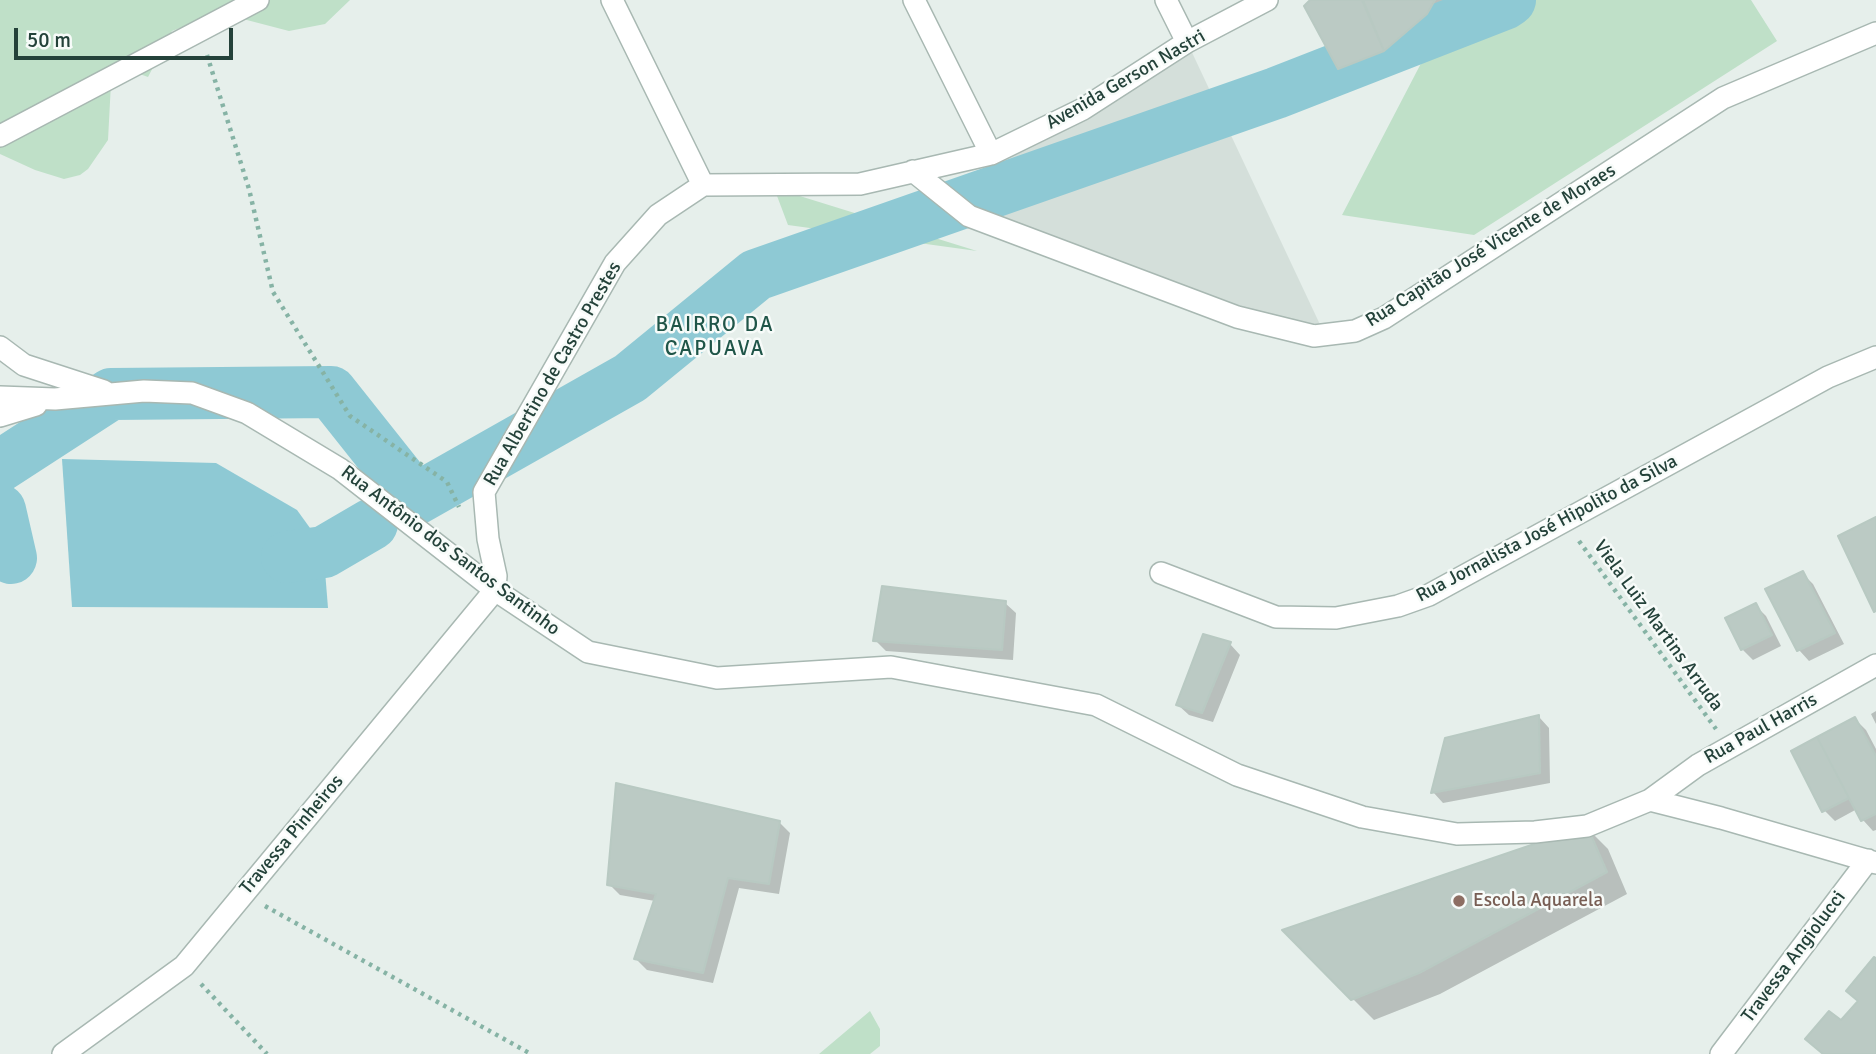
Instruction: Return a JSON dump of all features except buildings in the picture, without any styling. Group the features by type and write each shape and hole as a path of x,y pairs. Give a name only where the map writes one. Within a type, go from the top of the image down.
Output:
{"street":[{"path":"0,136 258,0"},
{"path":"612,0 703,185"},
{"path":"914,0 991,155"},
{"path":"1166,0 1187,42"},
{"name":"Avenida Gerson Nastri","path":"703,185 860,184 991,155 1083,108 1187,42 1268,0"},
{"name":"Rua Capitão José Vicente de Moraes","path":"913,171 969,216 1237,317 1314,336 1355,331 1384,318 1723,98 1876,33"},
{"name":"Rua Albertino de Castro Prestes","path":"495,590 496,576 488,539 484,492 615,263 658,215 703,185"},
{"path":"0,347 24,365 111,394"},
{"name":"Rua Jornalista José Hipolito da Silva","path":"1161,573 1276,617 1336,618 1398,606 1429,595 1828,377 1876,357"},
{"name":"Rua Antônio dos Santos Santinho","path":"0,397 55,399 144,391 192,393 247,413 340,469 495,590 588,652 717,678 891,667 1096,705 1237,775 1362,817 1457,834 1535,832 1587,825 1650,800"},
{"path":"0,416 55,399"},
{"name":"Travessa Pinheiros","path":"63,1054 184,966 495,590"},
{"name":"Rua Paul Harris","path":"1650,800 1698,765 1876,665"},
{"path":"1650,800 1872,862"},
{"name":"Travessa Angiolucci","path":"1721,1054 1872,862"}],"path":[{"path":"200,31 249,189 273,292 350,416 447,482 463,518"},
{"name":"Viela Luiz Martins Arruda","path":"1564,521 1729,747"},
{"path":"243,894 531,1054"},
{"path":"184,966 267,1054"}],"shaded area":[{"path":"1188,44 1324,333 1313,335 972,215 991,158"}],"green space":[{"path":"0,0 350,0 325,24 289,31 220,13 172,31 148,77 112,64 108,140 88,169 80,175 64,179 35,170 0,154"},
{"path":"1454,0 1751,0 1777,41 1474,235 1342,215"},
{"path":"774,188 977,251 788,225"},
{"path":"870,1011 880,1029 880,1046 870,1054 819,1054"}],"water":[{"path":"62,459 216,463 297,510 323,546 328,608 72,607"}],"waterway":[{"path":"0,466 111,394 331,392 416,499 630,378 756,275 1276,93 1510,0"},
{"path":"0,510 11,558"},
{"path":"287,557 324,552 372,524"}],"place":[{"name":"Escola Aquarela","path":"1459,901"}],"district":[{"name":"BAIRRO DA CAPUAVA","path":"715,337"}]}
